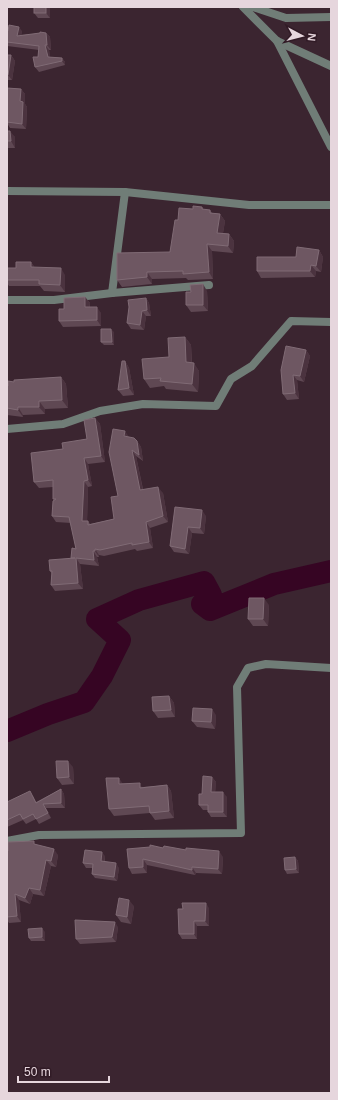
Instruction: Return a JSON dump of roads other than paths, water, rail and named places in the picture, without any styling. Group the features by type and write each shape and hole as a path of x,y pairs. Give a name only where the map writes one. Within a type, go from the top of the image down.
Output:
{"street":[{"path":"243,7 277,41 331,147"},
{"path":"253,7 286,18 331,17"},
{"path":"277,41 331,66"},
{"path":"7,191 126,192 249,205 331,205"},
{"path":"112,293 126,192"},
{"path":"7,300 54,300 112,293 209,285"},
{"path":"7,429 63,424 100,411 142,404 216,406 232,379 252,366 291,321 331,322"},
{"path":"7,840 39,835 241,833 237,687 248,668 266,664 331,668"}],"waterway":[{"path":"7,731 48,714 84,702 102,676 120,640 97,619 139,600 204,582 211,595 202,604 210,610 274,584 331,571"}]}
